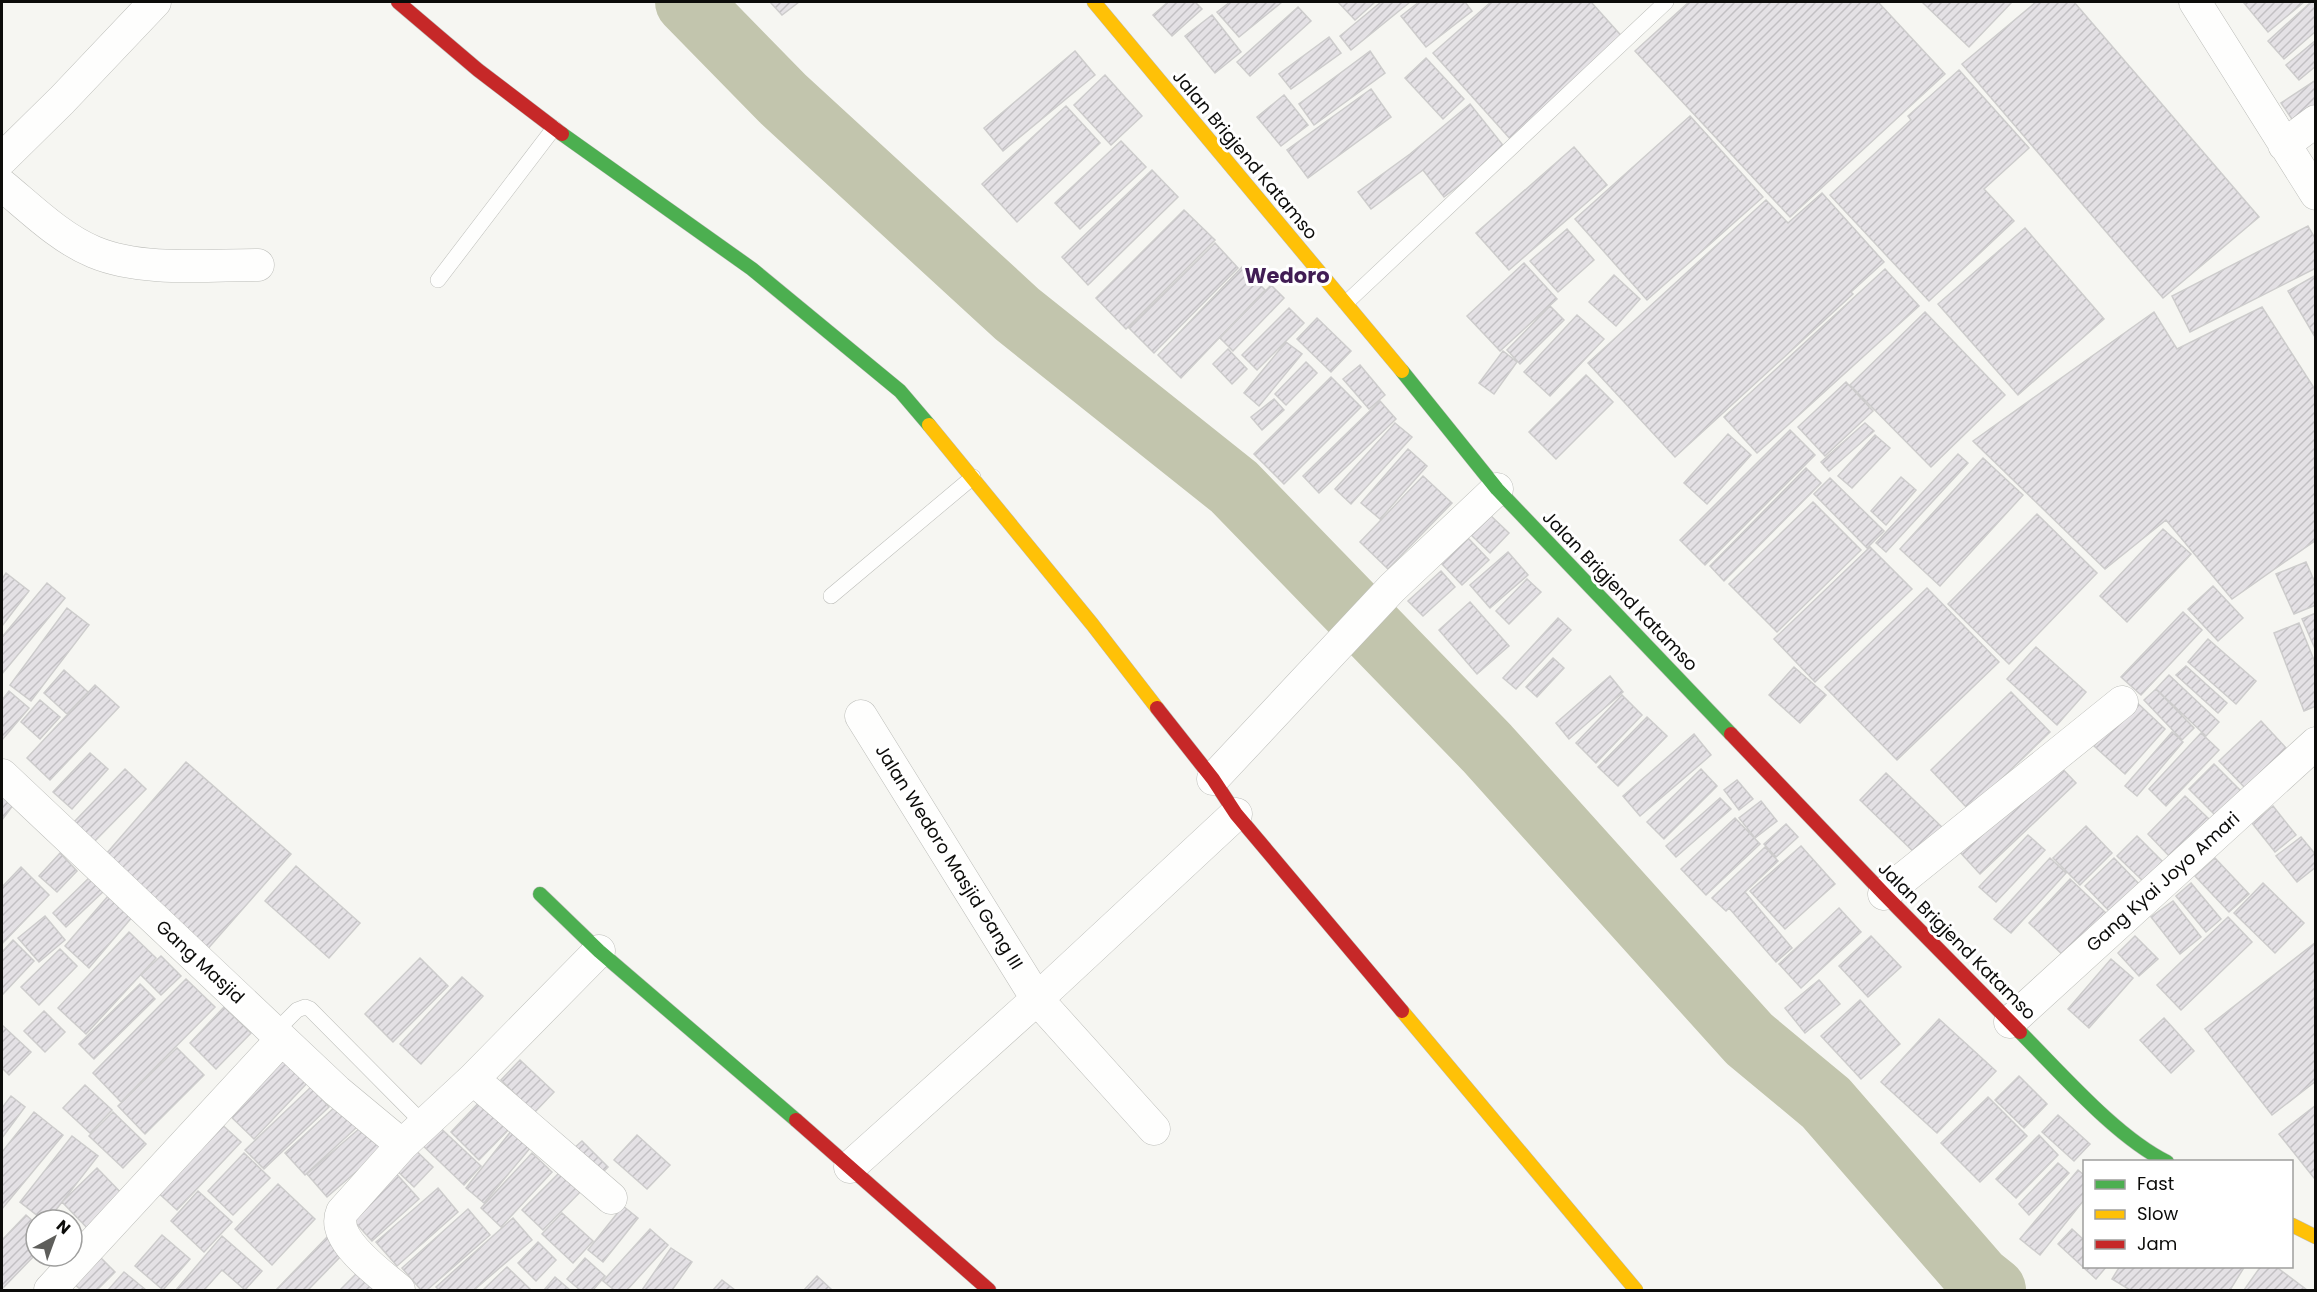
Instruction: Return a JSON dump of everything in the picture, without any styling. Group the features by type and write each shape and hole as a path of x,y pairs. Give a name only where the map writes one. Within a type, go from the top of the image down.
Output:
{"street":[{"path":"2,159 62,100 154,2"},
{"path":"398,2 478,70 554,128 752,269 900,391 973,477 1213,779 1236,814 1636,1290"},
{"name":"Jalan Brigjend Katamso","path":"1094,2 1346,303 1497,489 1884,894 2010,1022 2103,1114 2153,1155 2164,1160"},
{"path":"2195,2 2316,194"},
{"path":"2284,145 2316,121"},
{"path":"2,185 69,238 93,252 108,257 160,264 258,265"},
{"path":"1213,779 1392,588 1497,489"},
{"path":"1884,894 2122,702"},
{"name":"Jalan Wedoro Masjid Gang III","path":"861,716 1036,999 1154,1129"},
{"name":"Gang Kyai Joyo Amari","path":"2010,1022 2316,743"},
{"name":"Gang Masjid","path":"2,775 337,1091 402,1145"},
{"path":"850,1167 1236,814"},
{"path":"540,894 599,951 850,1167 988,1290"},
{"path":"399,1290 365,1261 344,1237 339,1220 342,1212 402,1145 473,1079 599,951"},
{"path":"50,1290 278,1035"},
{"path":"473,1079 611,1198"},
{"path":"2293,1226 2316,1237"}],"lane":[{"path":"1346,303 1666,2"},
{"path":"438,280 554,128"},
{"path":"831,596 973,477"},
{"path":"278,1035 297,1010 305,1007 310,1010 425,1125"}],"building":[{"path":"770,2 799,2 782,15"},
{"path":"1168,2 1195,2 1202,9 1172,36 1153,15"},
{"path":"1230,2 1282,2 1239,37 1217,12"},
{"path":"1338,2 1375,2 1355,20"},
{"path":"1381,2 1410,2 1351,50 1340,36"},
{"path":"1419,2 1465,2 1472,11 1426,47 1401,16"},
{"path":"1491,2 1591,2 1626,41 1512,141 1433,53"},
{"path":"1689,2 1878,2 1945,74 1790,217 1635,51"},
{"path":"1922,2 2012,2 1969,47"},
{"path":"2036,2 2074,2 2259,217 2163,298 1962,64"},
{"path":"2304,2 2268,32 2244,3"},
{"path":"2311,2 2316,2 2316,31 2284,59 2268,41"},
{"path":"1298,7 1311,21 1250,76 1237,62"},
{"path":"1212,15 1241,52 1215,73 1185,36"},
{"path":"1329,37 1341,53 1291,89 1279,74"},
{"path":"2316,40 2316,66 2299,80 2286,65"},
{"path":"1075,51 1095,75 1003,151 984,128"},
{"path":"1370,51 1385,73 1314,125 1299,104"},
{"path":"1426,58 1464,99 1443,119 1405,78"},
{"path":"1959,70 2029,148 1984,189 2014,221 1929,301 1830,195 1911,120 1908,116"},
{"path":"1105,75 1142,116 1111,145 1074,105"},
{"path":"2316,80 2316,112 2296,125 2281,103"},
{"path":"1371,89 1391,117 1308,178 1287,150"},
{"path":"1284,95 1308,125 1281,146 1257,117"},
{"path":"1470,104 1506,149 1444,197 1423,170 1371,209 1358,192 1410,154"},
{"path":"1066,106 1100,143 1017,222 982,184"},
{"path":"1690,116 1763,197 1647,300 1575,219"},
{"path":"1121,141 1146,167 1080,229 1055,203"},
{"path":"1574,147 1607,185 1509,270 1476,233"},
{"path":"1152,170 1178,197 1088,285 1062,257"},
{"path":"1822,193 1884,262 1851,292 1853,294 1675,457 1588,363 1766,200 1788,223"},
{"path":"1184,210 1215,240 1126,329 1096,298"},
{"path":"2308,226 2316,240 2316,268 2190,332 2172,296"},
{"path":"2025,228 2104,319 2018,395 1938,304"},
{"path":"1567,229 1594,260 1558,292 1530,261"},
{"path":"1215,243 1238,268 1154,353 1129,328"},
{"path":"1524,263 1557,299 1500,351 1467,316"},
{"path":"1242,267 1265,290 1181,378 1158,355"},
{"path":"1885,269 1919,306 1757,453 1724,417"},
{"path":"1614,275 1640,299 1616,326 1589,302"},
{"path":"2316,275 2316,337 2315,337 2288,291"},
{"path":"1271,285 1284,298 1233,351 1220,338"},
{"path":"1550,306 1564,320 1520,364 1507,350"},
{"path":"2262,307 2316,391 2316,540 2232,599 2166,520 2105,569 1973,441 2154,312 2177,349"},
{"path":"1289,308 1304,323 1257,370 1242,355"},
{"path":"1925,312 2005,395 1931,467 1850,385"},
{"path":"1577,315 1604,339 1550,396 1524,372"},
{"path":"1317,318 1351,351 1331,372 1297,339"},
{"path":"1286,342 1302,354 1259,406 1244,393"},
{"path":"1228,349 1247,369 1232,384 1213,364"},
{"path":"1503,351 1517,362 1494,394 1479,383"},
{"path":"1306,362 1317,373 1286,405 1275,394"},
{"path":"1360,365 1385,395 1369,409 1343,379"},
{"path":"1586,375 1613,402 1556,459 1529,432"},
{"path":"1331,377 1361,407 1284,484 1254,454"},
{"path":"1846,382 1873,411 1825,456 1798,427"},
{"path":"1274,399 1284,410 1262,430 1251,417"},
{"path":"1380,401 1396,419 1319,493 1303,476"},
{"path":"1395,423 1412,437 1351,504 1335,489"},
{"path":"1865,423 1874,431 1829,471 1821,462"},
{"path":"1790,430 1815,455 1705,565 1680,540"},
{"path":"1728,434 1751,455 1707,504 1684,483"},
{"path":"1875,435 1890,448 1852,488 1838,476"},
{"path":"1408,449 1427,466 1380,519 1361,503"},
{"path":"1958,454 1968,463 1886,552 1876,543"},
{"path":"1983,458 2023,495 1940,586 1900,549"},
{"path":"1806,468 1821,483 1724,581 1710,566"},
{"path":"1423,476 1452,503 1388,569 1360,542"},
{"path":"1901,477 1916,490 1886,525 1871,511"},
{"path":"1830,478 1884,531 1867,548 1814,494"},
{"path":"1813,502 1861,550 1777,632 1729,584"},
{"path":"2037,514 2097,573 2009,664 1948,604"},
{"path":"1490,515 1509,533 1490,553 1471,535"},
{"path":"2163,529 2191,554 2127,622 2100,596"},
{"path":"1468,538 1489,560 1462,585 1441,563"},
{"path":"1870,547 1912,589 1815,682 1774,639"},
{"path":"1508,552 1528,575 1490,608 1470,585"},
{"path":"2306,562 2316,585 2316,605 2294,614 2276,574"},
{"path":"1441,571 1455,587 1423,616 1408,601"},
{"path":"6,573 29,591 2,626 2,579"},
{"path":"1527,579 1541,592 1509,624 1496,611"},
{"path":"47,583 65,598 2,674 2,637"},
{"path":"2213,586 2243,618 2218,641 2188,609"},
{"path":"1927,588 1999,662 1897,760 1825,687"},
{"path":"1470,602 1509,646 1477,674 1439,630"},
{"path":"67,608 89,625 31,701 10,685"},
{"path":"2183,612 2202,630 2141,695 2121,677"},
{"path":"2316,613 2316,651 2302,619"},
{"path":"1558,618 1571,630 1516,689 1503,678"},
{"path":"2299,623 2316,665 2316,706 2304,711 2274,633"},
{"path":"2208,639 2256,681 2236,704 2188,662"},
{"path":"2036,647 2086,692 2057,725 2007,679"},
{"path":"1553,658 1564,668 1537,697 1526,687"},
{"path":"2186,666 2227,703 2218,713 2176,675"},
{"path":"1794,667 1826,695 1800,723 1769,695"},
{"path":"64,670 88,692 67,714 44,693"},
{"path":"2169,675 2219,722 2206,736 2156,689"},
{"path":"1610,676 1623,692 1569,739 1556,723"},
{"path":"95,685 119,707 50,780 27,758"},
{"path":"2156,689 2194,728 2182,740 2144,700"},
{"path":"9,691 29,708 2,740 2,700"},
{"path":"2011,692 2050,732 1969,810 1931,770"},
{"path":"1622,695 1642,715 1596,763 1576,743"},
{"path":"2131,697 2165,729 2125,774 2094,746 2119,718"},
{"path":"40,700 60,717 40,739 21,722"},
{"path":"1647,717 1667,736 1618,786 1598,767"},
{"path":"2261,721 2288,750 2246,789 2219,761"},
{"path":"2172,732 2183,742 2137,796 2125,786"},
{"path":"2201,733 2219,750 2166,806 2149,789"},
{"path":"1694,734 1711,755 1640,816 1623,796"},
{"path":"90,753 108,769 72,809 53,792"},
{"path":"2054,760 2076,783 1980,874 1958,850"},
{"path":"186,762 291,854 205,952 100,861"},
{"path":"2214,764 2241,791 2217,817 2189,789"},
{"path":"125,769 146,789 94,842 74,822"},
{"path":"1701,769 1717,786 1664,839 1647,822"},
{"path":"1886,773 1946,831 1920,858 1860,800"},
{"path":"1737,780 1753,799 1739,810 1724,790"},
{"path":"2,789 16,801 2,820"},
{"path":"2185,796 2209,819 2171,858 2148,834"},
{"path":"1720,798 1731,809 1676,857 1666,846"},
{"path":"1761,801 1777,821 1755,838 1739,818"},
{"path":"2273,806 2296,835 2275,852 2252,823"},
{"path":"1735,818 1760,844 1706,895 1681,869"},
{"path":"1786,824 1798,837 1776,857 1764,844"},
{"path":"2086,826 2112,853 2080,885 2053,858"},
{"path":"2028,835 2045,850 1996,902 1979,887"},
{"path":"2137,836 2164,863 2144,882 2117,856"},
{"path":"2301,837 2316,855 2316,867 2297,882 2276,856"},
{"path":"1801,846 1835,884 1785,929 1750,891"},
{"path":"1765,847 1778,861 1745,892 1792,948 1776,962 1729,908 1726,911 1712,898"},
{"path":"60,853 77,871 57,892 39,876"},
{"path":"2050,858 2066,873 2011,933 1994,919"},
{"path":"2114,858 2141,886 2112,914 2085,886"},
{"path":"2215,858 2249,894 2229,912 2195,876"},
{"path":"296,866 360,923 329,958 265,901"},
{"path":"21,867 49,895 2,944 2,887"},
{"path":"92,875 106,889 66,927 53,913"},
{"path":"2070,879 2106,913 2065,957 2029,923"},
{"path":"2191,883 2221,919 2206,932 2176,896"},
{"path":"2263,883 2304,923 2275,953 2234,913"},
{"path":"108,896 133,916 89,968 65,946"},
{"path":"2173,901 2201,937 2180,954 2151,917"},
{"path":"1839,908 1861,932 1801,988 1779,964"},
{"path":"45,916 65,940 39,962 18,938"},
{"path":"2228,917 2252,942 2181,1010 2157,985"},
{"path":"129,932 156,958 86,1034 58,1008"},
{"path":"1871,936 1901,967 1868,997 1839,966"},
{"path":"2135,936 2158,959 2139,976 2118,953"},
{"path":"13,940 34,961 2,995 2,952"},
{"path":"2316,942 2316,1081 2272,1115 2205,1029"},
{"path":"60,949 77,966 39,1005 21,987"},
{"path":"161,956 181,976 161,995 141,975"},
{"path":"420,958 448,986 393,1042 365,1014"},
{"path":"2111,959 2133,978 2089,1028 2068,1009"},
{"path":"462,977 483,996 421,1064 400,1044"},
{"path":"186,979 215,1007 121,1102 93,1073"},
{"path":"1819,980 1840,1004 1805,1033 1785,1008"},
{"path":"140,984 155,999 94,1059 79,1044"},
{"path":"1860,1000 1900,1044 1861,1079 1821,1036"},
{"path":"224,1007 251,1033 216,1069 190,1043"},
{"path":"44,1011 65,1032 45,1052 24,1031"},
{"path":"2164,1018 2194,1051 2171,1073 2140,1040"},
{"path":"1939,1019 1996,1071 1937,1133 1881,1082"},
{"path":"2,1025 31,1052 9,1075 2,1068"},
{"path":"177,1048 204,1075 145,1134 118,1106"},
{"path":"279,1049 311,1079 254,1139 223,1109"},
{"path":"520,1060 554,1092 534,1113 501,1080"},
{"path":"2019,1076 2047,1104 2024,1128 1995,1100"},
{"path":"85,1085 112,1110 90,1133 63,1108"},
{"path":"311,1087 329,1107 264,1169 245,1150"},
{"path":"486,1095 515,1123 479,1160 451,1132"},
{"path":"11,1096 25,1107 2,1138 2,1108"},
{"path":"1988,1097 2027,1136 1980,1182 1941,1143"},
{"path":"337,1105 357,1127 305,1175 285,1153"},
{"path":"2316,1105 2316,1176 2314,1178 2279,1134"},
{"path":"34,1112 63,1135 2,1209 2,1152"},
{"path":"113,1112 146,1144 123,1168 89,1136"},
{"path":"2058,1115 2090,1144 2074,1161 2042,1132"},
{"path":"217,1120 241,1142 177,1210 153,1188"},
{"path":"367,1122 387,1145 327,1197 307,1174"},
{"path":"434,1122 481,1166 464,1185 417,1140"},
{"path":"516,1125 536,1141 484,1203 466,1188"},
{"path":"637,1135 670,1165 647,1189 614,1160"},
{"path":"2039,1135 2058,1155 2016,1198 1996,1179"},
{"path":"72,1136 98,1156 57,1208 28,1208 20,1202"},
{"path":"582,1141 608,1167 599,1176 572,1150"},
{"path":"408,1143 433,1167 414,1187 389,1163"},
{"path":"244,1153 270,1178 233,1215 208,1191"},
{"path":"532,1153 552,1172 501,1227 481,1208"},
{"path":"2058,1163 2069,1173 2029,1215 2019,1204"},
{"path":"565,1167 585,1187 543,1230 522,1210"},
{"path":"97,1168 128,1200 93,1234 84,1225 84,1208 68,1208 62,1202"},
{"path":"392,1169 419,1199 372,1241 345,1211"},
{"path":"2078,1170 2083,1174 2083,1201 2040,1255 2020,1239"},
{"path":"278,1184 315,1219 272,1265 235,1229"},
{"path":"438,1188 458,1212 397,1266 376,1242"},
{"path":"198,1191 232,1222 204,1252 171,1221"},
{"path":"623,1206 638,1218 603,1262 588,1250"},
{"path":"468,1209 490,1235 427,1290 421,1290 402,1268"},
{"path":"562,1213 593,1241 573,1263 542,1234"},
{"path":"24,1217 24,1266 2,1289 2,1240"},
{"path":"513,1218 532,1240 474,1290 439,1290 436,1287"},
{"path":"650,1229 668,1245 627,1290 614,1290 603,1281"},
{"path":"2072,1229 2083,1239 2083,1267 2058,1244"},
{"path":"162,1235 190,1259 163,1290 135,1266"},
{"path":"222,1236 262,1271 245,1290 222,1270 204,1290 176,1290"},
{"path":"328,1236 345,1252 308,1290 276,1290"},
{"path":"538,1242 556,1260 536,1281 518,1263"},
{"path":"671,1248 692,1262 672,1290 642,1290"},
{"path":"96,1253 115,1272 97,1290 81,1290 70,1280"},
{"path":"585,1258 605,1276 593,1290 580,1290 567,1279"},
{"path":"507,1267 531,1290 483,1290"},
{"path":"2084,1268 2105,1268 2096,1279"},
{"path":"2119,1268 2244,1268 2230,1290 2130,1290 2112,1279"},
{"path":"2260,1268 2278,1268 2307,1290 2244,1290"},
{"path":"359,1271 378,1290 340,1290"},
{"path":"124,1272 146,1290 108,1290"},
{"path":"817,1276 832,1290 804,1290"},
{"path":"555,1277 570,1290 544,1290"},
{"path":"722,1280 735,1290 713,1290"}],"waterway":[{"path":"688,2 783,99 1017,314 1234,487 1487,748 1749,1039 1826,1103 1978,1278 1993,1290"}],"traffic: fast":[{"path":"562,134 752,269 900,391 929,425"},
{"path":"1402,371 1497,489 1731,734"},
{"path":"540,894 599,951 796,1120"},
{"path":"2020,1032 2109,1121 2128,1137 2164,1160"}],"traffic: slow":[{"path":"1094,2 1402,371"},
{"path":"929,425 1092,624 1157,708"},
{"path":"1402,1011 1636,1290"},
{"path":"2293,1226 2316,1237"}],"traffic: jam":[{"path":"398,2 478,70 562,134"},
{"path":"1157,708 1213,779 1236,814 1402,1011"},
{"path":"1731,734 2020,1032"},
{"path":"796,1120 989,1290"}],"district":[{"name":"Wedoro","path":"1287,276"}]}
